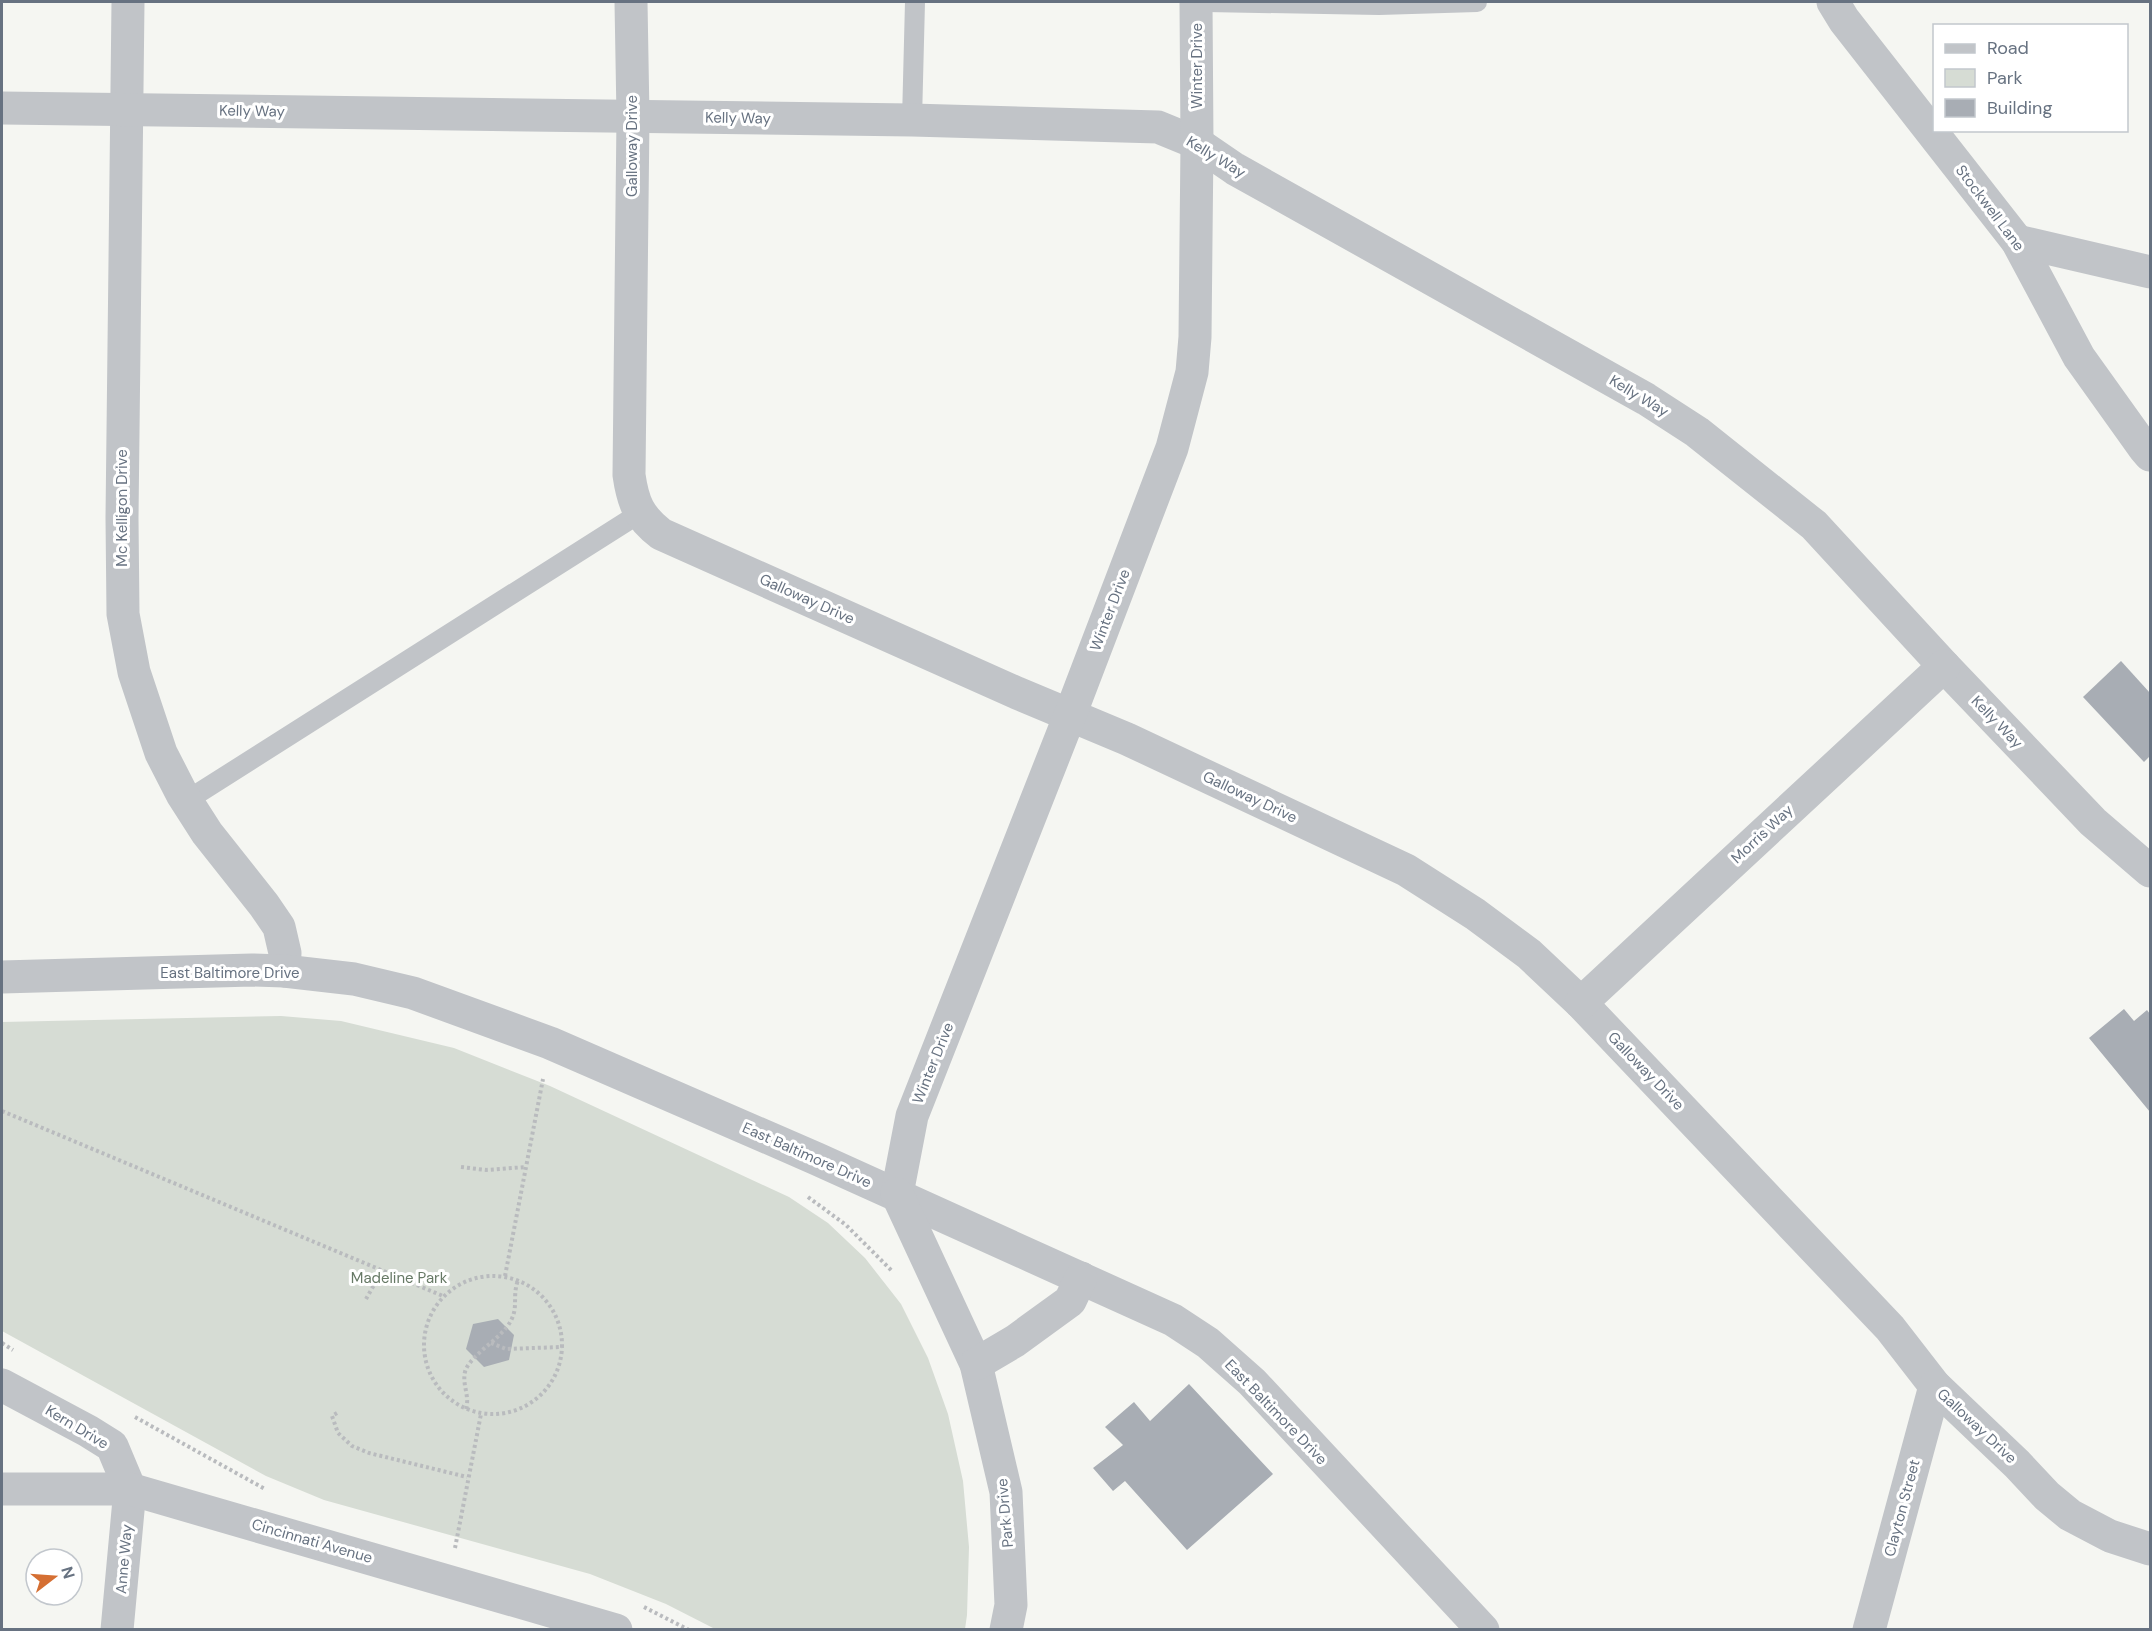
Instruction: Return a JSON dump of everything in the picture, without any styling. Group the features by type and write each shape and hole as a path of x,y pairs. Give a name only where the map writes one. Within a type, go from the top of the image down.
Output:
{"street":[{"name":"Mc Kelligon Drive","path":"128,2 125,109 123,614 134,672 162,753 186,801 207,833 279,927 285,953 285,971"},
{"name":"Galloway Drive","path":"631,2 633,117 629,475 631,494 640,513 650,525 662,534 1127,740 1406,870 1475,914 1529,954 1581,1002 1890,1328 1935,1386 2017,1464 2047,1496 2070,1515 2110,1536 2151,1549"},
{"name":"Winter Drive","path":"897,1194 912,1116 1070,716 1172,448 1192,372 1195,337 1196,2"},
{"name":"Stockwell Lane","path":"1833,2 1844,20 2017,241 2079,357 2151,455"},
{"name":"Kelly Way","path":"2,108 912,120 1158,127 1197,143 1235,169 1646,399 1697,432 1814,525 2093,822 2151,871"},
{"path":"2017,241 2151,272"},
{"name":"Morris Way","path":"1581,1002 1944,666"},
{"name":"East Baltimore Drive","path":"2,977 285,971 354,979 413,993 550,1042 897,1194 1173,1320 1208,1343 1252,1382 1483,1629"},
{"name":"Park Drive","path":"897,1194 976,1364 1006,1492 1011,1605 1006,1629"},
{"path":"976,1364 1015,1341 1070,1301 1081,1278"},
{"name":"Kern Drive","path":"2,1385 112,1446 130,1489"},
{"name":"Clayton Street","path":"1869,1629 1935,1386"},
{"name":"Cincinnati Avenue","path":"2,1489 130,1489 616,1629"},
{"name":"Anne Way","path":"117,1629 130,1489"}],"lane":[{"path":"912,120 915,2"},
{"path":"1206,2 1379,5 1477,2"},
{"path":"186,801 640,513"}],"path":[{"path":"506,1276 550,1042"},
{"path":"2,1111 443,1296"},
{"path":"461,1167 486,1170 526,1167"},
{"path":"800,1191 846,1225 894,1272"},
{"path":"366,1299 382,1271"},
{"path":"489,1275 506,1276 518,1280 536,1290 550,1306 559,1325 562,1347 558,1367 549,1385 535,1400 517,1410 481,1414 466,1409 440,1390 429,1372 424,1352 425,1332 431,1313 443,1296 472,1278 489,1275"},
{"path":"466,1409 468,1402 465,1371 514,1317 515,1290 518,1280"},
{"path":"2,1343 21,1354"},
{"path":"491,1343 506,1349 562,1347"},
{"path":"337,1413 332,1416 332,1420 338,1433 352,1446 369,1453 467,1477"},
{"path":"130,1414 267,1490"},
{"path":"448,1580 481,1414"},
{"path":"455,1546 466,1549"},
{"path":"643,1606 689,1629"}],"green space":[{"name":"Madeline Park","path":"281,1016 341,1021 454,1048 550,1086 789,1197 828,1223 865,1258 901,1304 928,1358 948,1414 963,1481 969,1547 965,1629 715,1629 666,1604 590,1574 324,1500 266,1476 2,1331 2,1022"}],"building":[{"path":"2121,661 2150,693 2150,756 2144,762 2083,697"},
{"path":"2124,1009 2134,1021 2147,1010 2150,1014 2150,1112 2089,1038"},
{"path":"498,1319 514,1335 509,1360 484,1367 466,1349 473,1324"},
{"path":"1189,1384 1273,1474 1187,1550 1125,1481 1113,1491 1093,1468 1123,1445 1105,1427 1134,1402 1150,1421"}]}
